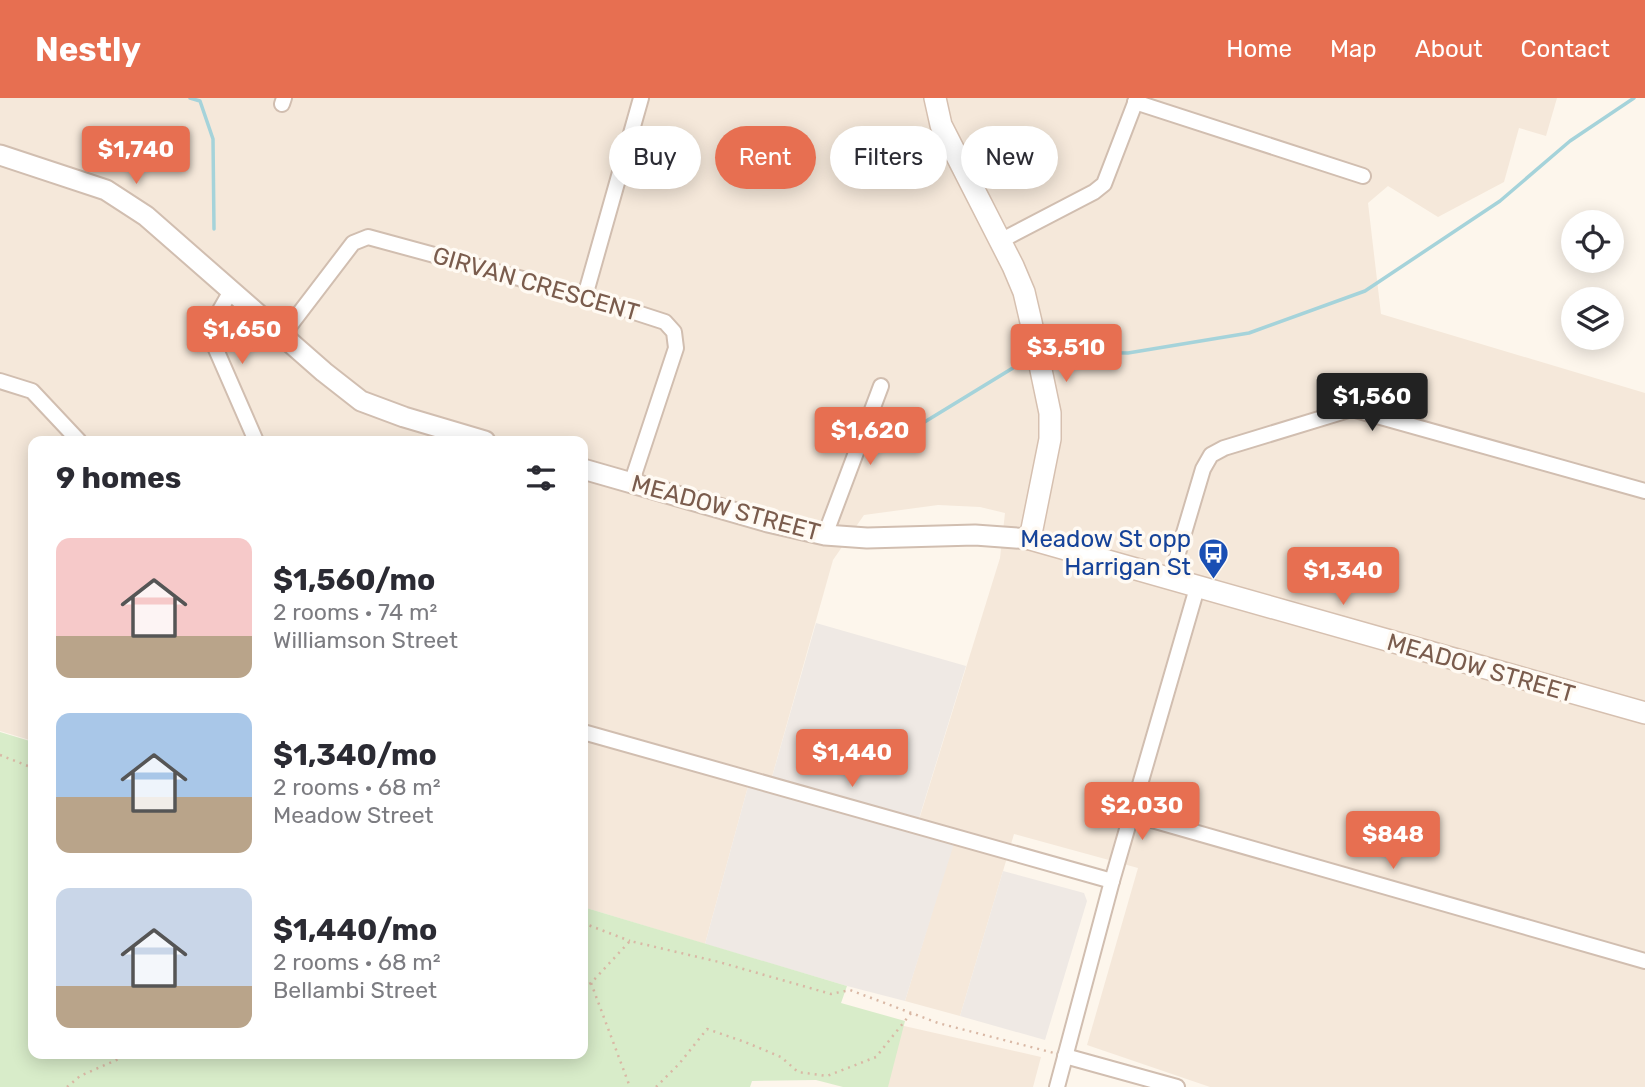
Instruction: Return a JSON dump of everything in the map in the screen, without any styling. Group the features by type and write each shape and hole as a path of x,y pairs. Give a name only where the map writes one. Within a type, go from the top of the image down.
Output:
{"main road":[{"path":"934,98 941,125 1002,240 1024,292 1050,413 1050,439 1030,539"},
{"name":"MEADOW STREET","path":"1030,539 1645,713"}],"street":[{"path":"584,296 641,98"},
{"path":"1002,240 1094,192 1104,184 1136,100 1363,176"},
{"path":"0,155 106,190 146,216 282,336 361,401 404,418 467,436"},
{"name":"GIRVAN CRESCENT","path":"282,336 353,243 368,237 584,296 665,322 674,332 676,348 631,484"},
{"path":"231,291 208,331 254,436"},
{"path":"0,382 32,391 74,436"},
{"path":"825,535 881,386"},
{"path":"1170,580 1203,469 1211,455 1224,448 1352,409 1645,491"},
{"name":"MEADOW STREET","path":"588,471 768,522 825,535 867,538 975,534 1030,539"},
{"path":"1057,1087 1112,881 1197,588"},
{"path":"588,733 1112,881"},
{"path":"1131,814 1645,961"},
{"path":"1065,1056 1177,1087"}],"path":[{"path":"0,755 28,766"},
{"path":"588,925 630,941 719,962 831,994 850,990 912,1011 938,1023 1065,1056"},
{"path":"588,984 630,941"},
{"path":"591,983 630,1087"},
{"path":"656,1087 707,1029 781,1057 797,1072 827,1076 876,1057 912,1011"},
{"path":"67,1087 79,1076 118,1059"}],"shaded area":[{"path":"0,98 1557,98 1546,136 1519,128 1504,182 1438,217 1388,186 1368,203 1381,314 1645,393 1645,1087 1210,1087 1087,1045 1138,868 1014,834 960,1016 905,1001 955,837 917,826 1000,558 1005,513 980,507 938,505 864,515 833,560 770,784 750,779 705,944 588,909 588,436 28,436 28,739 0,731"},
{"path":"816,623 966,666 917,825 956,837 905,1001 705,944 750,779 770,784"},
{"path":"1003,871 1084,893 1087,901 1045,1040 960,1016"},
{"path":"882,1021 1041,1057 1033,1087 864,1087"}],"green space":[{"path":"0,732 28,740 28,1059 588,1059 588,908 847,986 841,1003 905,1021 888,1087 843,1087 816,1080 752,1081 750,1087 0,1087"}],"waterway":[{"path":"190,98 200,101 213,139 214,229"},
{"path":"1062,352 1128,353 1249,333 1365,291 1500,201 1570,141 1634,98"},
{"path":"900,437 1021,363"}],"place":[{"name":"Meadow St opp Harrigan St","path":"1214,580"}]}
